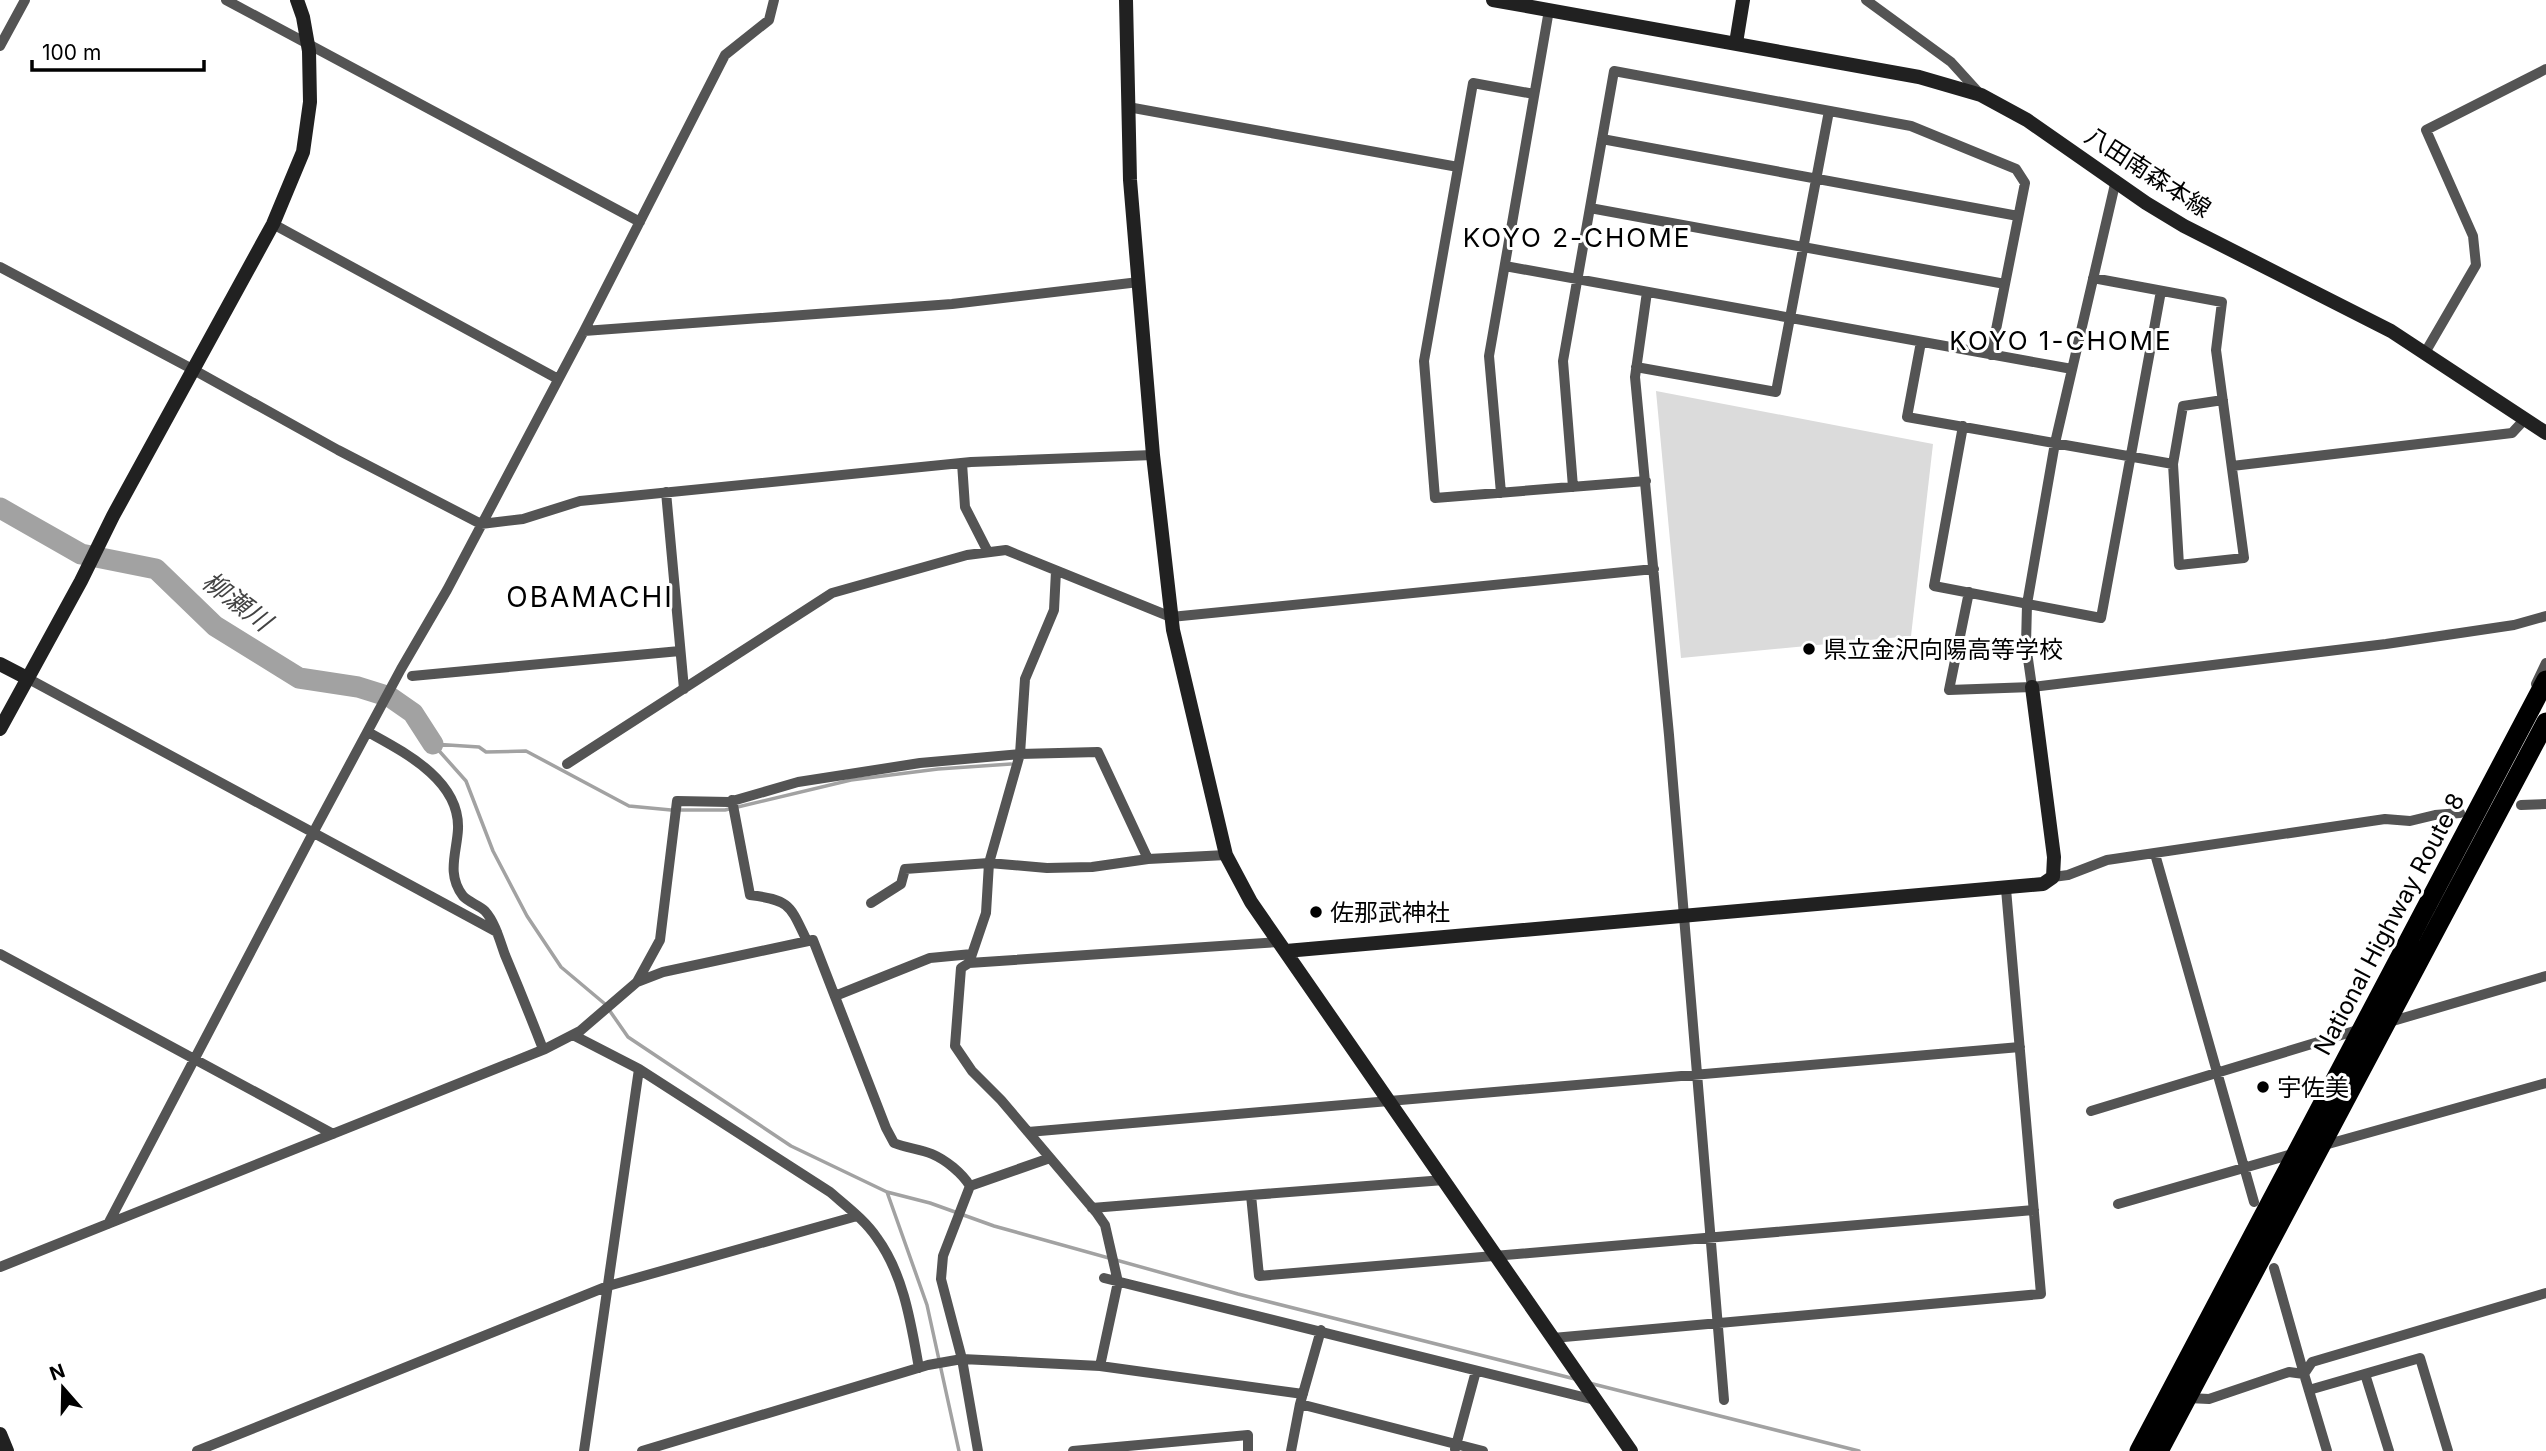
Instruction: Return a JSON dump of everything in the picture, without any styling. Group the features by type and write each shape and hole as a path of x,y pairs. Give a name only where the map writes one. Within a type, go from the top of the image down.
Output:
{"highway":[{"name":"National Highway Route 8","path":"2139,1451 2546,680"},
{"name":"National Highway Route 8","path":"2159,1451 2546,722"}],"street":[{"path":"0,47 25,0"},
{"path":"226,0 640,222"},
{"path":"0,729 273,224 303,152 310,102 308,44 297,0"},
{"path":"108,1224 313,834 584,331 725,55 769,20 774,0"},
{"path":"1126,0 1130,180 1153,455 1171,617 1226,855 1251,902 1632,1451"},
{"name":"八田南森本線","path":"1493,0 1919,77 1982,95 2027,120 2146,203 2184,226 2426,351 2546,433"},
{"path":"1736,43 1744,0"},
{"path":"1866,0 1951,62 1982,95"},
{"path":"1501,493 1489,355 1549,10"},
{"path":"2426,351 2476,265 2473,236 2426,130 2546,69"},
{"path":"1573,487 1563,360 1614,71 1911,126 2016,169 2025,183 1991,355"},
{"path":"1534,94 1473,83 1424,361 1435,498 1646,481"},
{"path":"1129,107 1458,167"},
{"path":"1636,367 1776,392 1829,111"},
{"path":"1602,139 2018,216"},
{"path":"2053,877 2054,857 2026,645 2027,604 2055,443 2116,180"},
{"path":"1590,208 2005,284"},
{"path":"273,224 558,379"},
{"path":"1505,265 2072,369"},
{"path":"0,267 338,450 481,524 523,520 580,501 666,492 962,463 1153,455"},
{"path":"2093,278 2222,302 2216,350 2244,558 2179,565 2173,464 2183,406 2222,400"},
{"path":"584,331 952,304 1139,282"},
{"path":"1963,426 1934,586 2101,618 2161,291"},
{"path":"1647,292 1635,377 1654,569 1724,1400"},
{"path":"1921,341 1907,416 2173,464"},
{"path":"2232,466 2512,432 2525,419"},
{"path":"962,463 965,507 988,552"},
{"path":"666,492 684,689"},
{"path":"567,764 832,593 967,555 1006,550 1171,617 1654,569"},
{"path":"1056,571 1054,610 1025,678 1020,754 989,863 986,913 970,959 961,968 955,1046 972,1072 1028,1132 1105,1225 1113,1279 1100,1366"},
{"path":"1969,593 1949,690 2032,687 2386,644 2514,625 2546,616"},
{"path":"412,676 680,651"},
{"path":"2506,754 2546,663"},
{"path":"0,664 496,932"},
{"path":"369,730 427,768 456,808 458,828 452,870 463,896 485,912 496,932 543,1049"},
{"path":"0,1267 543,1049 584,1028 634,984 660,940 677,801 732,801 798,782 920,763 1020,754 1098,752 1148,859"},
{"path":"732,801 750,895 776,898 790,907 807,941"},
{"path":"2521,805 2546,804"},
{"path":"835,996 930,958 970,959 1282,947 2006,889 2043,884 2053,877 2068,875 2107,860 2385,819 2410,821 2460,813"},
{"path":"2155,854 2253,1202"},
{"path":"871,903 901,884 905,869 989,863 1046,868 1092,867 1148,859 1226,855"},
{"path":"1553,1338 2041,1294 2006,889"},
{"path":"634,984 663,972 813,940 894,1143 931,1153 965,1177 968,1189 948,1238 941,1279 978,1451"},
{"path":"0,954 333,1134"},
{"path":"2386,1023 2546,976"},
{"path":"2091,1111 2361,1029"},
{"path":"573,1035 639,1069 830,1192 857,1216 878,1238 894,1268 924,1367"},
{"path":"1028,1132 2020,1047"},
{"path":"584,1451 639,1069"},
{"path":"2321,1146 2546,1083"},
{"path":"2118,1204 2296,1153"},
{"path":"968,1189 1050,1158"},
{"path":"1092,1208 1444,1180"},
{"path":"1251,1195 1259,1276 1497,1258 2034,1210"},
{"path":"197,1451 608,1286 857,1216"},
{"path":"2274,1268 2327,1451"},
{"path":"1113,1279 1476,1371 1594,1398"},
{"path":"2304,1374 2312,1362 2546,1293"},
{"path":"1291,1451 1301,1399 1321,1330"},
{"path":"2309,1390 2420,1358 2448,1451"},
{"path":"642,1451 924,1367 959,1360 1100,1366 1301,1399 1455,1448 1483,1451"},
{"path":"1455,1448 1476,1371"},
{"path":"2188,1398 2209,1399 2289,1373 2304,1374"},
{"path":"2365,1374 2389,1451"},
{"path":"0,1434 7,1451"},
{"path":"1073,1451 1169,1446 1248,1435 1248,1451"}],"shaded area":[{"path":"1656,391 1933,444 1911,636 1681,658"}],"waterway":[{"name":"柳瀬川","path":"0,508 81,554 156,569 215,626 299,678 358,687 390,697 413,713 433,744"},
{"path":"433,744 466,781 493,851 527,916 561,967 605,1004 628,1037 791,1146 887,1192 930,1203 994,1226 1238,1294 1575,1379"},
{"path":"433,744 479,747 486,752 526,751 629,806 671,810 725,810 851,780 938,769 1011,764"},
{"path":"887,1192 927,1305 959,1451"},
{"path":"1589,1383 1859,1451"}],"place":[{"name":"県立金沢向陽高等学校","path":"1809,649"},
{"name":"佐那武神社","path":"1316,912"},
{"name":"宇佐美","path":"2263,1087"}],"district":[{"name":"KOYO 2-CHOME","path":"1577,237"},
{"name":"KOYO 1-CHOME","path":"2061,340"},
{"name":"OBAMACHI","path":"590,597"}]}
